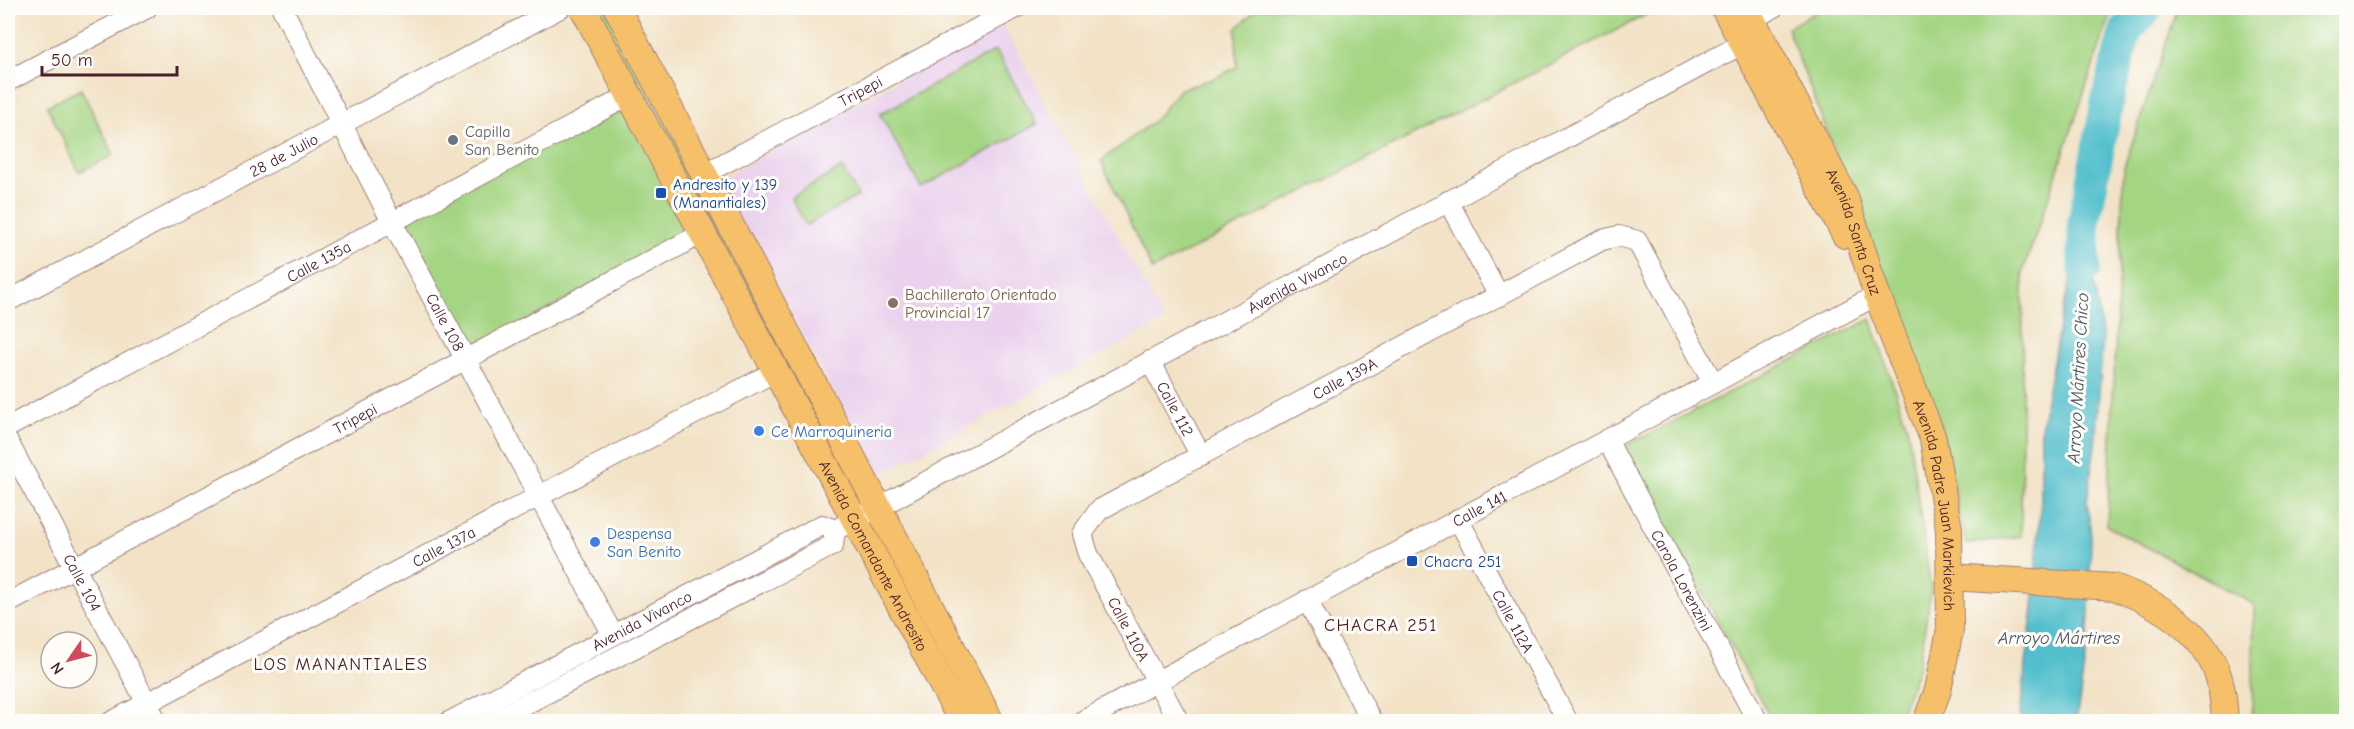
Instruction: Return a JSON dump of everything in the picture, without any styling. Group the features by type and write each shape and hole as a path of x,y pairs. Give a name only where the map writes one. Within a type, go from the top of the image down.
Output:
{"main road":[{"name":"Avenida Comandante Andresito","path":"583,8 776,371 845,524 962,722"},
{"name":"Avenida Comandante Andresito","path":"616,8 991,722"},
{"name":"Avenida Santa Cruz","path":"1724,8 1755,22 1877,295"},
{"name":"Avenida Padre Juan Markievich","path":"1877,295 1933,439 1949,530 1950,630 1938,690 1926,722"},
{"path":"1950,577 2114,587 2139,596 2164,610 2186,628 2205,650 2218,675 2224,722"}],"street":[{"path":"8,81 147,8"},
{"name":"Calle 108","path":"282,8 392,222 613,635"},
{"name":"28 de Julio","path":"8,301 560,8"},
{"name":"Tripepi","path":"704,174 1017,8"},
{"name":"Avenida Vivanco","path":"449,722 822,525 845,524 879,507 1448,201 1755,22"},
{"name":"Calle 135a","path":"8,427 630,95"},
{"path":"1448,201 1499,296"},
{"name":"Tripepi","path":"8,603 703,233"},
{"name":"Calle 139A","path":"1082,534 1099,510 1602,240 1619,236 1637,241 1713,382"},
{"name":"Calle 141","path":"1081,722 1877,295"},
{"name":"Calle 112","path":"1150,361 1201,456"},
{"name":"Calle 137a","path":"111,722 776,371"},
{"name":"Carola Lorenzini","path":"1607,440 1758,722"},
{"name":"Calle 104","path":"8,442 157,722"},
{"name":"Calle 112A","path":"1458,519 1568,722"},
{"name":"Avenida Vivanco","path":"491,722 832,545 845,524"},
{"name":"Calle 110A","path":"1082,534 1088,554 1179,722"},
{"path":"1306,600 1372,722"}],"shaded area":[{"path":"1002,23 1164,321 877,476 823,372 717,181"}],"green space":[{"path":"606,8 845,468 841,471 597,10"},
{"path":"1258,8 1659,8 1152,270 1101,161 1155,120 1179,90 1215,78 1237,67 1236,29"},
{"path":"1823,8 2113,8 2023,272 2021,536 1966,544 1940,424 1787,28"},
{"path":"2178,8 2346,8 2346,721 2252,721 2254,604 2107,526 2124,167"},
{"path":"996,50 1037,124 921,188 880,114"},
{"path":"81,89 114,155 79,172 47,106"},
{"path":"625,100 693,232 472,350 404,221"},
{"path":"842,168 858,196 806,225 791,197"},
{"path":"1871,319 1908,430 1931,590 1918,669 1898,721 1772,721 1624,447"}],"water":[{"name":"Arroyo Mártires","path":"2084,222 2103,339 2095,445 2087,501 2091,536 2088,638 2076,721 2019,722 2033,608 2041,499 2041,428 2059,328"}],"waterway":[{"name":"Arroyo Mártires Chico","path":"2084,268 2084,222 2108,98 2126,30 2147,8"}],"place":[{"name":"Capilla San Benito","path":"453,140"},
{"name":"Andresito y 139 (Manantiales)","path":"661,193"},
{"name":"Bachillerato Orientado Provincial 17","path":"893,303"},
{"name":"Ce Marroquineria","path":"759,431"},
{"name":"Despensa San Benito","path":"595,542"},
{"name":"Chacra 251","path":"1412,561"}],"district":[{"name":"CHACRA 251","path":"1381,625"},
{"name":"LOS MANANTIALES","path":"341,664"}]}
